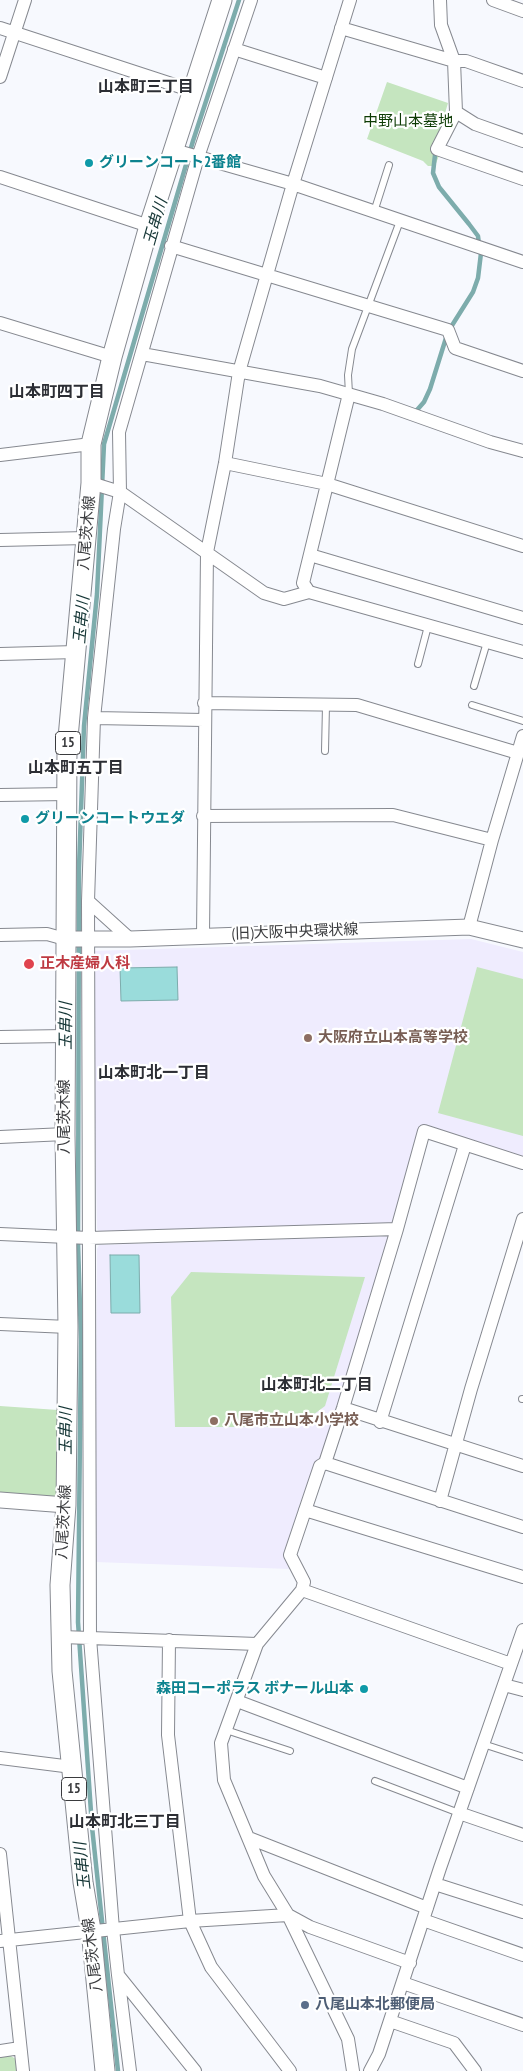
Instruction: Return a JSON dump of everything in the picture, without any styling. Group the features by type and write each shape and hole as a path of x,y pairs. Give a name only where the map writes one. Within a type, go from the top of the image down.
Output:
{"main road":[{"name":"八尾茨木線","path":"105,2071 94,1930 83,1882 62,1671 65,1637 60,1585 66,1505 68,1327 65,1134 65,939 68,749 91,483 91,444 112,357 149,226 187,153 193,90 222,0"}],"street":[{"path":"0,77 24,0"},
{"path":"130,2071 113,1929 89,1638 87,939 94,718 114,529 120,492 119,432 171,246 187,153 234,49 251,0"},
{"path":"203,935 207,552 239,372 293,184 350,0"},
{"path":"440,0 442,24 454,61 456,112 437,149 523,178"},
{"path":"493,0 523,11"},
{"path":"0,28 193,90"},
{"path":"341,28 454,61 466,62 523,81"},
{"path":"234,49 326,78"},
{"path":"456,112 475,124 523,142"},
{"path":"187,153 293,184 523,262"},
{"path":"0,177 149,226"},
{"path":"171,246 448,330 455,348 523,371"},
{"path":"0,323 112,357"},
{"path":"142,354 320,386 384,404 490,442 523,451"},
{"path":"310,592 303,583 349,394"},
{"path":"0,455 91,444"},
{"path":"224,463 328,484 523,546"},
{"path":"91,483 120,492 264,593 284,598 310,592 523,652"},
{"path":"0,540 86,538"},
{"path":"310,555 523,618"},
{"path":"0,654 76,652"},
{"path":"204,703 357,705 518,752"},
{"path":"94,718 204,720"},
{"path":"469,927 492,840 523,736"},
{"path":"0,795 67,794"},
{"path":"203,816 393,815 492,840"},
{"path":"88,901 130,938"},
{"name":"(旧)大阪中央環状線","path":"65,939 469,927 523,940"},
{"path":"0,935 47,934 65,939"},
{"path":"0,1037 65,1036"},
{"path":"353,2071 348,2039 288,1915 264,1876 224,1780 221,1743 257,1644 302,1590 304,1582 290,1555 320,1466 325,1463 343,1408 397,1229 424,1131 523,1163"},
{"path":"0,1136 65,1134"},
{"path":"380,1422 465,1145"},
{"path":"440,1501 471,1389 523,1219"},
{"path":"0,1234 89,1238 397,1229"},
{"path":"0,1324 68,1327"},
{"path":"343,1408 380,1422 457,1444 523,1466"},
{"path":"325,1463 523,1527"},
{"path":"0,1500 66,1505"},
{"path":"305,1510 523,1577"},
{"path":"302,1590 511,1664"},
{"path":"370,2071 379,2054 459,1813 523,1630"},
{"path":"65,1637 257,1644"},
{"path":"169,1640 168,1734 190,1921 211,1967 290,2071"},
{"path":"504,1685 523,1690"},
{"path":"237,1701 468,1788"},
{"path":"0,1758 72,1768"},
{"path":"459,1813 523,1835"},
{"path":"249,1838 523,1955"},
{"path":"0,1854 4,1940 23,2071"},
{"path":"435,1884 523,1912"},
{"path":"4,1940 190,1921 288,1915 310,1927 410,1963"},
{"path":"118,1975 195,2071"},
{"path":"403,1984 523,2025"},
{"path":"390,2021 454,2043 475,2071"},
{"path":"0,2050 20,2048"}],"lane":[{"path":"374,212 388,165"},
{"path":"349,394 348,375 352,349 400,221"},
{"path":"418,664 428,626"},
{"path":"474,686 487,642"},
{"path":"325,751 326,705"},
{"path":"472,705 523,721"},
{"path":"226,1730 290,1751"},
{"path":"483,1744 523,1757"},
{"path":"375,1781 459,1813"}],"shaded area":[{"name":"大阪府立山本高等学校","path":"471,939 523,952 523,1158 421,1125 392,1226 102,1234 97,1229 92,951"},
{"name":"八尾市立山本小学校","path":"392,1236 309,1497 303,1496 283,1555 290,1569 95,1562 97,1249 99,1245"}],"green space":[{"name":"中野山本墓地","path":"387,82 448,103 441,127 440,153 435,166 428,166 423,161 367,139"},
{"path":"477,967 523,979 523,1136 438,1113"},
{"path":"191,1272 365,1277 325,1406 297,1427 175,1427 171,1297"},
{"path":"0,1406 58,1410 59,1497 0,1492"},
{"path":"9,2055 16,2059 18,2071 0,2071 0,2056"}],"water":[{"path":"177,967 178,1000 121,1001 120,968"},
{"path":"110,1255 139,1255 140,1313 111,1313"}],"waterway":[{"name":"玉串川","path":"118,2071 92,1827 78,1622 81,1339 78,1243 79,868 84,726 97,594 104,444 193,141 239,0"},
{"path":"435,155 433,173 439,187 478,236 479,244"},
{"path":"451,327 473,292 478,278 481,253"},
{"path":"417,410 424,402 430,389 446,338"}],"place":[{"name":"グリーンコート2番館","path":"89,163"},
{"name":"グリーンコートウエダ","path":"25,819"},
{"name":"正木産婦人科","path":"29,964"},
{"name":"大阪府立山本高等学校","path":"308,1038"},
{"name":"八尾市立山本小学校","path":"214,1421"},
{"name":"森田コーポラス ボナール山本","path":"364,1689"},
{"name":"八尾山本北郵便局","path":"305,2005"}],"district":[{"name":"山本町三丁目","path":"146,87"},
{"name":"山本町四丁目","path":"57,392"},
{"name":"山本町五丁目","path":"76,768"},
{"name":"山本町北一丁目","path":"154,1073"},
{"name":"山本町北二丁目","path":"317,1385"},
{"name":"山本町北三丁目","path":"125,1822"}]}
